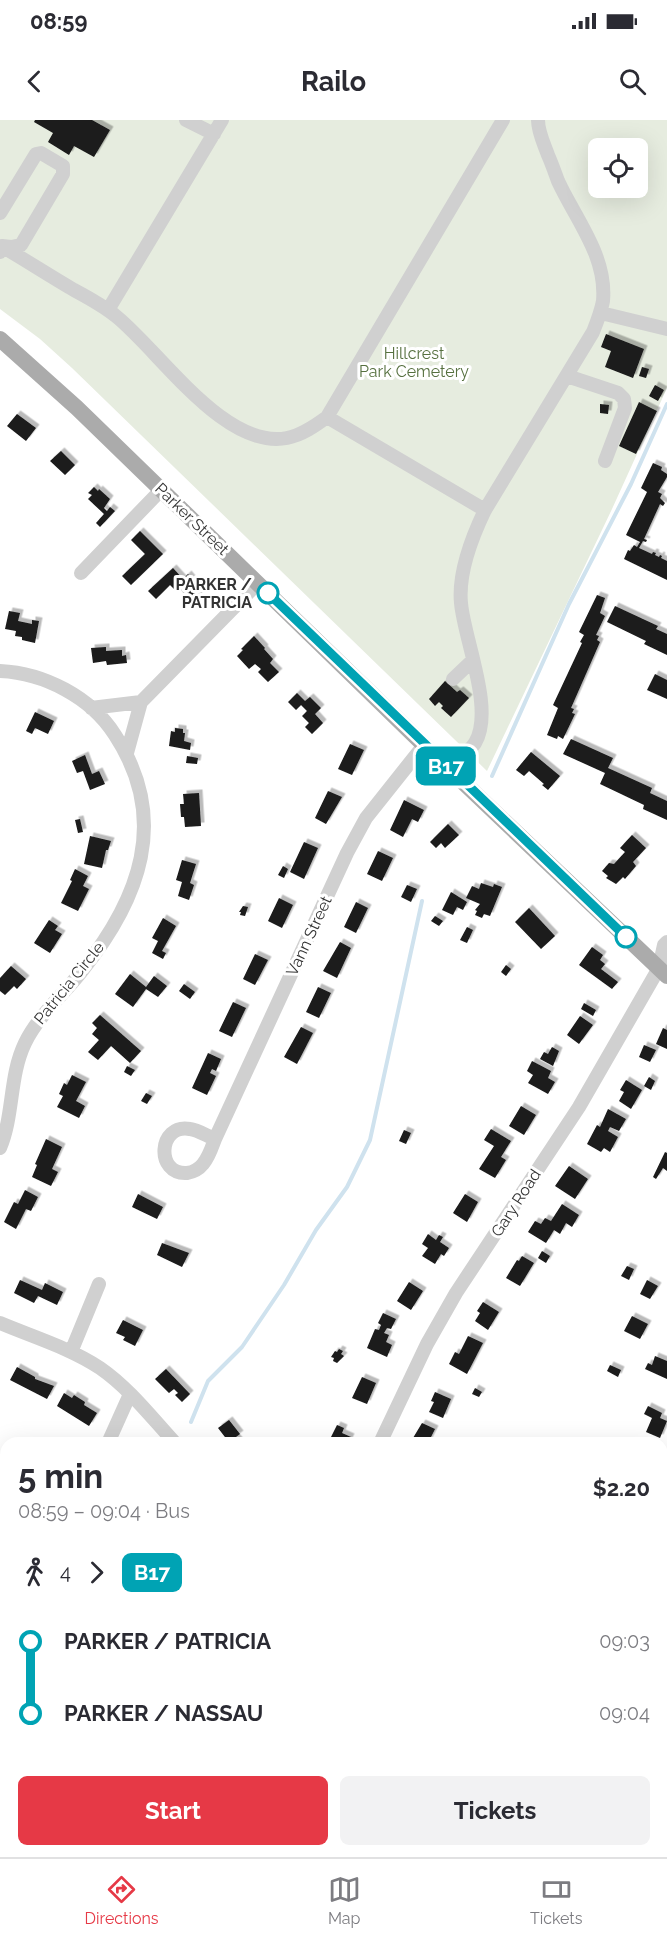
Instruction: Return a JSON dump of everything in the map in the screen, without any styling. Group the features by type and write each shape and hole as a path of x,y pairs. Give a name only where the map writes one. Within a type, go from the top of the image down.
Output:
{"main road":[{"name":"Parker Street","path":"0,339 77,408 449,769 664,969"}],"street":[{"path":"186,120 214,134"},
{"path":"108,310 222,120"},
{"path":"1,247 108,310 216,413 243,432 263,438 288,438 300,435 327,417 503,120"},
{"path":"449,769 474,744 481,728 479,687 461,603 461,586 472,539 485,510 593,332 601,313 603,289 599,263 558,181 541,136 538,120"},
{"path":"0,213 36,154 44,154 63,166 63,174 21,244 1,247"},
{"path":"601,313 667,329"},
{"path":"567,376 618,393 624,399 626,406 605,461"},
{"path":"327,417 485,510"},
{"path":"81,573 161,490"},
{"path":"127,753 141,702 258,583"},
{"path":"453,679 473,660"},
{"name":"Patricia Circle","path":"0,671 22,673 46,680 66,690 92,708 112,730 127,753 138,778 145,811 144,847 135,880 120,913 89,962 34,1027 25,1041 14,1073 1,1141"},
{"path":"92,708 141,702"},
{"name":"Vann Street","path":"216,1139 361,826 424,745"},
{"name":"Gary Road","path":"383,1437 428,1344 456,1293 579,1107 664,969 664,945 667,942"},
{"path":"71,1352 99,1284"},
{"path":"0,1323 71,1352 102,1369 130,1394 169,1437"},
{"path":"111,1437 130,1394"}],"green space":[{"name":"Hillcrest Park Cemetery","path":"0,120 667,120 667,388 487,771 40,339 0,309"}],"building":[{"path":"35,120 92,120 110,130 94,157 74,146 69,155 48,142 53,133 34,122"},
{"path":"606,334 644,349 633,378 605,367 611,351 601,347"},
{"path":"642,367 649,369 646,378 639,376"},
{"path":"655,385 664,390 658,401 649,396"},
{"path":"639,402 657,411 636,454 619,446"},
{"path":"600,404 609,405 608,414 600,413"},
{"path":"17,414 36,428 26,441 7,426"},
{"path":"61,451 75,465 65,475 50,461"},
{"path":"653,463 662,467 661,470 667,474 658,492 662,494 660,498 665,503 663,506 660,504 644,539 647,540 643,541 639,548 652,554 656,553 655,555 662,556 661,558 667,561 667,580 624,559 628,550 630,551 634,545 637,547 640,542 626,535 647,492 641,488"},
{"path":"94,487 110,499 104,508 107,511 110,507 115,511 100,527 96,523 104,514 88,499 92,495 88,493"},
{"path":"140,531 163,554 131,585 122,576 145,554 131,540"},
{"path":"173,568 183,579 188,574 198,586 194,590 200,597 193,603 177,586 174,589 170,585 156,599 148,591"},
{"path":"597,595 605,598 600,613 605,616 596,635 599,636 597,640 600,642 571,708 574,709 572,713 575,714 563,739 558,736 557,739 547,735 558,708 553,705 582,643 580,642 584,635 579,632"},
{"path":"615,606 658,626 656,629 667,634 667,655 644,644 646,641 607,622"},
{"path":"9,611 20,613 18,621 32,624 32,620 39,621 35,643 15,636 16,631 5,629"},
{"path":"254,636 273,659 270,663 279,672 268,682 258,672 261,669 255,664 249,669 237,656"},
{"path":"106,647 106,651 122,650 122,656 126,655 127,663 107,665 106,661 93,663 91,648"},
{"path":"655,674 667,680 667,699 647,690"},
{"path":"445,681 457,692 460,690 469,698 451,717 441,708 443,706 439,702 435,706 429,699"},
{"path":"297,693 305,701 310,697 321,708 315,714 323,723 312,734 305,727 309,723 302,716 307,711 301,705 296,710 288,702"},
{"path":"35,712 54,721 48,734 35,728 32,734 26,731"},
{"path":"175,728 183,729 184,741 191,743 190,750 169,746 171,731 175,732"},
{"path":"571,739 613,758 608,768 652,788 650,793 667,801 667,820 643,809 644,805 600,784 605,773 563,754"},
{"path":"350,744 364,750 352,775 338,769"},
{"path":"531,752 560,776 548,790 529,771 524,776 516,770"},
{"path":"85,755 92,774 99,771 105,784 90,790 83,771 77,773 72,761"},
{"path":"187,756 198,758 197,764 186,763"},
{"path":"328,791 342,797 326,824 315,818"},
{"path":"199,793 201,826 185,827 180,804 184,804 183,794"},
{"path":"404,800 424,810 418,822 412,819 403,837 390,830"},
{"path":"80,819 83,832 78,833 75,820"},
{"path":"448,824 459,835 445,848 441,843 436,848 430,842"},
{"path":"632,835 646,848 633,862 636,866 625,879 623,877 616,884 606,878 608,876 602,871 609,863 614,864 625,852 620,848"},
{"path":"90,836 111,841 106,850 102,868 84,864"},
{"path":"304,842 318,848 304,879 290,872"},
{"path":"378,851 393,858 382,881 367,874"},
{"path":"182,860 196,864 190,883 194,885 189,900 178,896 182,882 176,880"},
{"path":"283,866 288,869 284,878 278,875"},
{"path":"75,869 88,876 83,886 89,889 78,911 61,903"},
{"path":"481,883 502,887 490,916 484,914 482,918 475,915 477,911 475,910 480,904 466,898 472,886 479,889"},
{"path":"407,885 417,889 411,902 401,897"},
{"path":"451,892 467,902 463,910 457,907 453,915 442,910"},
{"path":"279,898 293,905 282,928 268,921"},
{"path":"356,902 368,908 356,933 344,927"},
{"path":"243,906 248,907 245,916 240,915 241,912 239,912"},
{"path":"529,908 555,936 541,949 515,922"},
{"path":"435,916 443,921 439,926 431,921"},
{"path":"163,918 176,926 162,951 166,953 163,959 152,953 158,941 152,938"},
{"path":"49,920 58,926 55,930 62,934 50,953 34,943"},
{"path":"467,927 473,930 467,943 460,940"},
{"path":"340,942 351,948 337,978 323,971"},
{"path":"592,947 603,955 600,960 605,964 601,969 618,982 612,989 579,965"},
{"path":"255,954 268,960 255,985 243,979"},
{"path":"506,965 511,969 506,976 501,972"},
{"path":"11,966 26,979 17,989 14,986 5,995 0,991 0,978"},
{"path":"130,974 146,987 154,976 167,986 158,997 146,989 133,1007 115,994"},
{"path":"184,984 195,992 190,999 179,991"},
{"path":"318,987 331,993 319,1018 306,1012"},
{"path":"233,1002 246,1008 232,1037 219,1031"},
{"path":"584,1003 596,1010 593,1016 581,1009"},
{"path":"100,1015 141,1051 130,1063 111,1046 98,1060 88,1052 99,1040 92,1034 97,1028 92,1023"},
{"path":"580,1016 593,1025 579,1044 567,1035"},
{"path":"301,1027 313,1033 297,1064 284,1057"},
{"path":"663,1028 667,1030 667,1049 656,1044"},
{"path":"644,1045 656,1050 650,1062 639,1057"},
{"path":"552,1047 559,1051 553,1066 540,1059 544,1052 548,1054"},
{"path":"208,1053 221,1059 216,1071 212,1069 210,1073 216,1076 207,1095 192,1088"},
{"path":"532,1061 551,1071 548,1078 555,1082 548,1094 528,1083 533,1075 527,1071"},
{"path":"127,1066 135,1070 131,1076 124,1072"},
{"path":"72,1075 86,1082 76,1101 85,1106 79,1118 57,1107 63,1096 59,1094 64,1083 67,1085"},
{"path":"649,1077 655,1081 651,1090 644,1086"},
{"path":"626,1080 642,1090 631,1109 619,1101 624,1092 620,1090"},
{"path":"146,1093 152,1096 147,1104 141,1101"},
{"path":"521,1106 536,1115 524,1135 509,1126"},
{"path":"608,1109 626,1119 619,1131 610,1127 608,1131 618,1137 610,1152 604,1148 601,1152 587,1144 597,1125 600,1127"},
{"path":"491,1129 511,1141 501,1157 506,1160 495,1178 479,1169 494,1146 484,1140"},
{"path":"404,1130 411,1133 406,1144 399,1141"},
{"path":"46,1139 62,1147 52,1169 58,1172 51,1186 32,1177"},
{"path":"665,1152 667,1153 667,1171 663,1168 656,1179 653,1177"},
{"path":"569,1166 588,1179 575,1199 555,1186"},
{"path":"25,1190 38,1197 31,1211 26,1209 16,1229 4,1222 14,1202 18,1204"},
{"path":"138,1194 163,1207 157,1219 132,1207"},
{"path":"465,1194 478,1202 467,1222 453,1213"},
{"path":"562,1204 579,1215 572,1227 566,1223 560,1234 554,1230 546,1243 528,1232 535,1221 541,1224 545,1218 551,1221"},
{"path":"428,1234 436,1240 439,1235 443,1237 440,1242 449,1248 444,1256 441,1254 435,1264 422,1256 428,1248 422,1244"},
{"path":"162,1243 189,1253 182,1267 157,1255"},
{"path":"542,1251 550,1256 546,1263 538,1258"},
{"path":"522,1256 534,1263 520,1286 506,1278"},
{"path":"627,1266 634,1269 629,1280 621,1276"},
{"path":"20,1280 42,1290 45,1283 63,1292 57,1305 38,1296 34,1303 14,1293"},
{"path":"647,1280 658,1286 650,1299 640,1294"},
{"path":"409,1282 423,1291 411,1310 397,1301"},
{"path":"483,1302 499,1312 488,1330 475,1321 480,1313 477,1311"},
{"path":"383,1313 396,1319 391,1329 387,1328 384,1333 389,1335 386,1342 392,1345 387,1357 367,1348 375,1329 379,1330 381,1325 378,1323"},
{"path":"632,1316 648,1324 640,1339 624,1331"},
{"path":"123,1320 143,1330 135,1346 123,1340 125,1337 116,1333"},
{"path":"468,1336 483,1343 467,1374 449,1364 455,1352 459,1354"},
{"path":"339,1349 343,1351 341,1354 344,1356 337,1363 331,1357"},
{"path":"655,1356 667,1361 667,1379 645,1369 648,1363 652,1365"},
{"path":"610,1365 621,1370 618,1377 607,1371"},
{"path":"17,1367 35,1379 54,1386 47,1399 10,1380"},
{"path":"166,1369 190,1394 182,1402 175,1395 178,1393 174,1389 169,1393 155,1379"},
{"path":"362,1377 376,1383 367,1404 352,1398"},
{"path":"475,1388 482,1392 479,1397 472,1394"},
{"path":"435,1392 451,1399 443,1418 429,1412 434,1402 431,1401"},
{"path":"64,1393 72,1398 74,1395 97,1413 89,1426 57,1406"},
{"path":"648,1406 662,1413 660,1418 667,1421 660,1437 646,1432 652,1418 644,1414"},
{"path":"229,1420 240,1434 236,1437 225,1437 218,1428"},
{"path":"422,1423 435,1429 431,1437 414,1437"},
{"path":"337,1425 344,1428 342,1433 351,1437 331,1437"}],"waterway":[{"path":"492,776 569,604 631,484 667,404"},
{"path":"191,1422 208,1381 242,1347 284,1285 316,1230 347,1187 370,1140 422,901"}],"bus line":[{"name":"B17","path":"268,593 626,937"}],"place":[{"name":"PARKER / PATRICIA","path":"268,593"}]}
